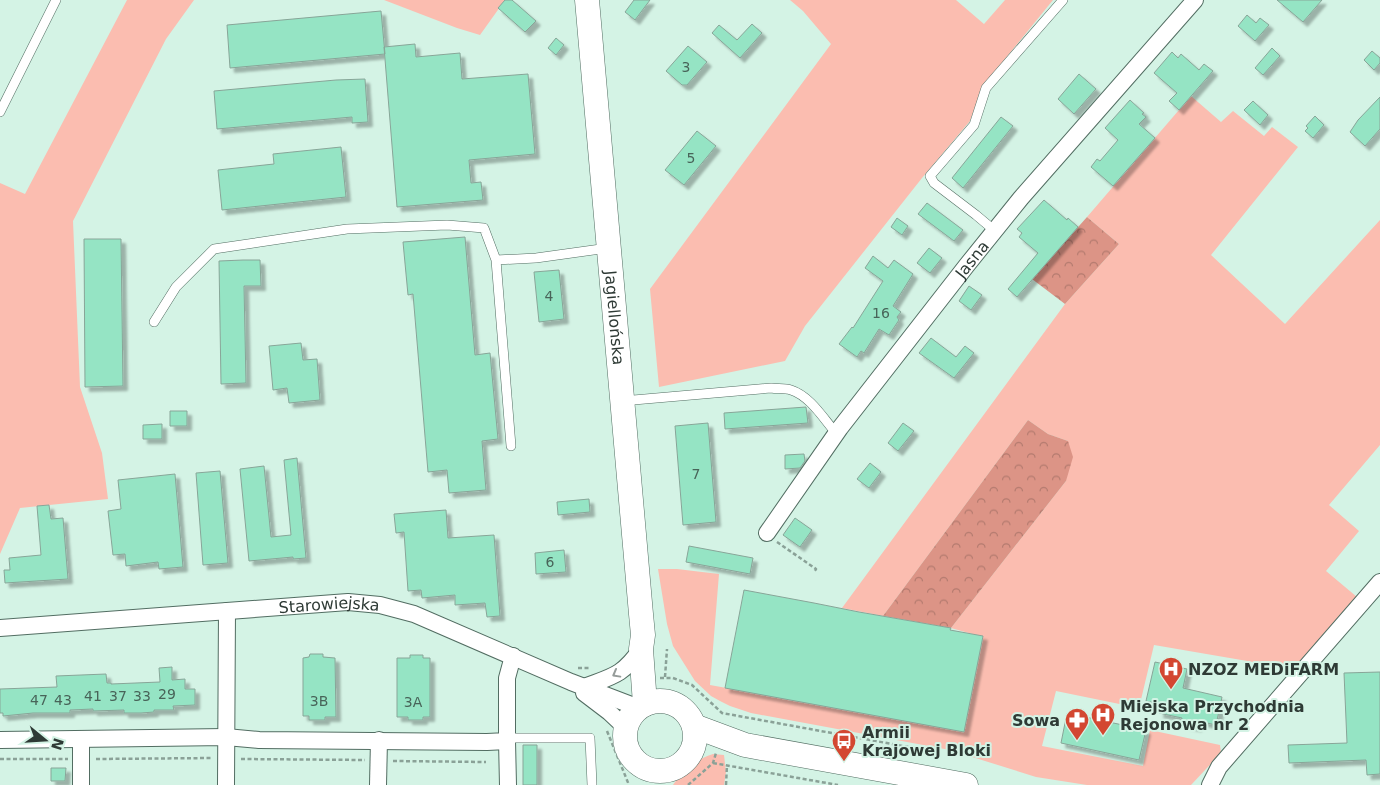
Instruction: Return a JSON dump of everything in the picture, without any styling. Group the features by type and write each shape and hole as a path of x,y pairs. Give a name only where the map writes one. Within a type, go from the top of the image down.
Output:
{"street":[{"name":"Jagiellońska","path":"587,0 642,642 629,716"},
{"name":"Jasna","path":"771,537 836,433 995,231 1195,0"},
{"path":"1211,784 1219,767 1380,582"},
{"name":"Starowiejska","path":"0,628 348,602 380,604 414,614 578,684 629,716"},
{"path":"226,785 227,611"},
{"name":"Jagiellońska","path":"642,642 669,702"},
{"path":"578,684 614,676 621,672 631,663 642,642"},
{"path":"508,785 507,678 513,656"},
{"path":"578,684 610,712 629,716 659,701 669,702 680,707 689,715 694,726 694,744 686,760 668,777 660,771 651,770 646,775 634,759 625,739 629,716"},
{"path":"694,726 745,744 966,785"},
{"path":"0,740 226,737 259,740 487,742 507,739"},
{"path":"81,739 81,785"},
{"path":"378,740 378,785"},
{"path":"691,752 716,750 745,744"}],"lane":[{"path":"0,112 56,0"},
{"path":"995,231 934,183 930,176 974,125 986,88 1063,0"},
{"path":"154,322 176,287 214,249 347,229 447,226 484,228 496,260 511,446"},
{"path":"496,260 536,258 609,248"},
{"path":"622,400 771,388 790,390 803,395 809,400 836,433"},
{"path":"507,739 590,738 592,785"}],"path":[{"path":"771,537 816,569 814,572"},
{"path":"667,648 664,677 682,680 692,685 722,713 914,748 916,750"},
{"path":"629,716 629,785"},
{"path":"688,785 713,763 716,753"},
{"path":"0,759 226,758 486,762"},
{"path":"713,763 838,785"},
{"path":"726,785 727,765"}],"shaded area":[{"path":"127,0 194,0 166,39 73,221 80,387 102,453 108,499 20,508 0,554 0,183 25,194"},
{"path":"384,0 505,0 480,35"},
{"path":"790,0 956,0 984,24 1005,0 1053,0 983,86 970,121 922,178 805,326 785,361 659,387 650,289 831,44 803,11"},
{"path":"1191,96 1221,122 1233,111 1264,136 1272,127 1298,147 1211,255 1285,324 1380,220 1380,445 1329,505 1359,531 1326,571 1357,597 1294,669 1154,645 1139,708 1056,691 1042,746 1143,766 1150,730 1220,745 1221,753 1191,785 1087,785 1036,777 950,750 751,713 730,706 711,696 695,681 673,646 667,624 658,569 677,569 719,574 710,685 964,731 983,637 951,628 1066,481 1068,441 1048,434 1028,420 883,616 842,608 1065,304 1119,244 1087,217"},
{"path":"713,754 724,755 726,772 724,785 673,785 690,766"}],"green space":[{"path":"1087,217 1119,244 1065,304 1032,279"},
{"path":"1028,420 1048,434 1068,441 1073,457 1066,481 951,628 883,616"}],"building":[{"path":"505,0 512,0 536,21 525,32 498,8"},
{"path":"634,0 650,0 635,20 625,12"},
{"path":"1277,0 1322,0 1303,22"},
{"path":"381,11 385,54 230,68 227,25"},
{"path":"1247,15 1256,23 1260,18 1269,25 1255,41 1238,26"},
{"path":"752,24 762,33 740,58 712,33 719,25 737,40"},
{"path":"556,38 564,45 556,55 548,48"},
{"path":"415,44 416,57 460,53 462,79 528,74 535,154 469,160 471,183 481,182 483,200 397,207 384,47"},
{"path":"688,46 707,62 687,85 682,85 666,71"},
{"path":"1272,48 1280,56 1263,75 1255,68"},
{"path":"1372,51 1380,58 1380,63 1374,70 1364,60"},
{"path":"1172,52 1178,58 1181,54 1199,70 1204,64 1213,71 1179,110 1169,101 1177,93 1154,73"},
{"path":"1079,74 1096,89 1074,114 1058,99"},
{"path":"365,79 368,122 352,123 352,117 217,129 214,91"},
{"path":"1380,97 1380,129 1365,146 1350,132 1358,120"},
{"path":"1130,100 1146,117 1139,124 1155,138 1113,186 1091,167 1097,159 1100,161 1118,140 1105,128"},
{"path":"1253,101 1268,115 1260,125 1244,110"},
{"path":"1315,116 1324,125 1313,138 1305,131 1308,128 1306,126"},
{"path":"1001,117 1013,126 963,188 952,178"},
{"path":"697,131 716,146 684,185 665,170"},
{"path":"341,147 346,197 222,210 218,170 274,164 273,154"},
{"path":"1044,200 1078,227 1017,297 1008,289 1038,253 1019,237 1022,233 1017,229"},
{"path":"927,203 963,230 954,241 918,214"},
{"path":"897,218 908,226 902,235 891,227"},
{"path":"465,237 475,355 490,353 498,439 482,441 486,490 449,493 447,470 428,472 413,294 408,295 403,242"},
{"path":"84,239 121,239 123,386 85,387"},
{"path":"929,248 942,258 930,273 917,263"},
{"path":"873,256 888,268 894,260 913,274 893,306 901,312 897,317 899,320 889,335 879,329 864,353 861,351 857,357 839,344 853,328 883,281 865,268"},
{"path":"260,260 261,286 244,286 246,383 221,384 219,261"},
{"path":"559,270 564,319 539,322 534,272"},
{"path":"969,286 982,295 971,310 959,301"},
{"path":"931,338 956,357 965,346 974,353 954,378 919,353"},
{"path":"301,343 303,360 317,359 320,400 289,403 287,388 273,390 269,346"},
{"path":"806,407 808,423 725,429 724,413"},
{"path":"170,411 187,411 187,426 170,426"},
{"path":"708,423 716,522 683,525 675,426"},
{"path":"903,423 914,431 898,451 888,443"},
{"path":"162,424 162,439 143,439 143,425"},
{"path":"804,454 805,461 800,468 785,469 785,455"},
{"path":"297,458 306,558 293,559 293,557 249,561 240,469 264,466 271,537 291,535 284,460"},
{"path":"870,463 881,472 869,488 857,479"},
{"path":"220,471 228,563 203,565 196,473"},
{"path":"175,474 183,567 159,569 158,562 126,566 125,554 113,555 108,511 121,509 118,480"},
{"path":"589,499 590,512 558,515 557,502"},
{"path":"49,505 51,519 63,518 68,579 5,583 4,570 10,570 9,558 41,555 37,506"},
{"path":"446,510 448,538 494,535 500,616 487,617 485,603 455,605 455,595 422,598 421,590 408,591 404,532 396,533 394,514"},
{"path":"795,518 812,530 800,547 783,535"},
{"path":"689,546 753,558 750,574 686,562"},
{"path":"564,550 566,572 536,574 535,553"},
{"path":"744,590 951,628 950,630 983,636 964,732 725,688"},
{"path":"310,654 323,654 323,657 335,658 336,717 325,717 325,720 309,720 309,716 303,716 303,658 309,657"},
{"path":"410,655 423,655 423,658 430,658 430,717 423,717 423,720 408,720 408,717 397,717 397,658 410,658"},
{"name":"NZOZ MEDiFARM","path":"1155,662 1187,669 1183,688 1222,697 1216,725 1198,721 1197,727 1181,724 1182,718 1159,713 1161,704 1146,701"},
{"path":"172,667 172,680 185,679 185,689 195,689 195,705 173,706 174,710 154,710 154,712 141,713 124,713 124,710 93,711 93,709 70,710 70,713 33,713 3,716 3,713 0,713 0,689 57,687 56,676 106,674 107,683 111,684 160,682 159,668"},
{"path":"1380,672 1380,774 1367,775 1366,760 1289,763 1288,745 1347,743 1344,673"},
{"name":"Miejska Przychodnia Rejonowa nr 2","path":"1067,713 1146,730 1139,760 1061,743"},
{"path":"523,745 537,745 537,785 523,785"},
{"path":"51,768 66,768 65,781 51,781"}],"place":[{"name":"NZOZ MEDiFARM","path":"1171,690"},
{"name":"Miejska Przychodnia Rejonowa nr 2","path":"1103,736"},
{"name":"Sowa","path":"1077,741"},
{"name":"Armii Krajowej Bloki","path":"844,762"}]}
